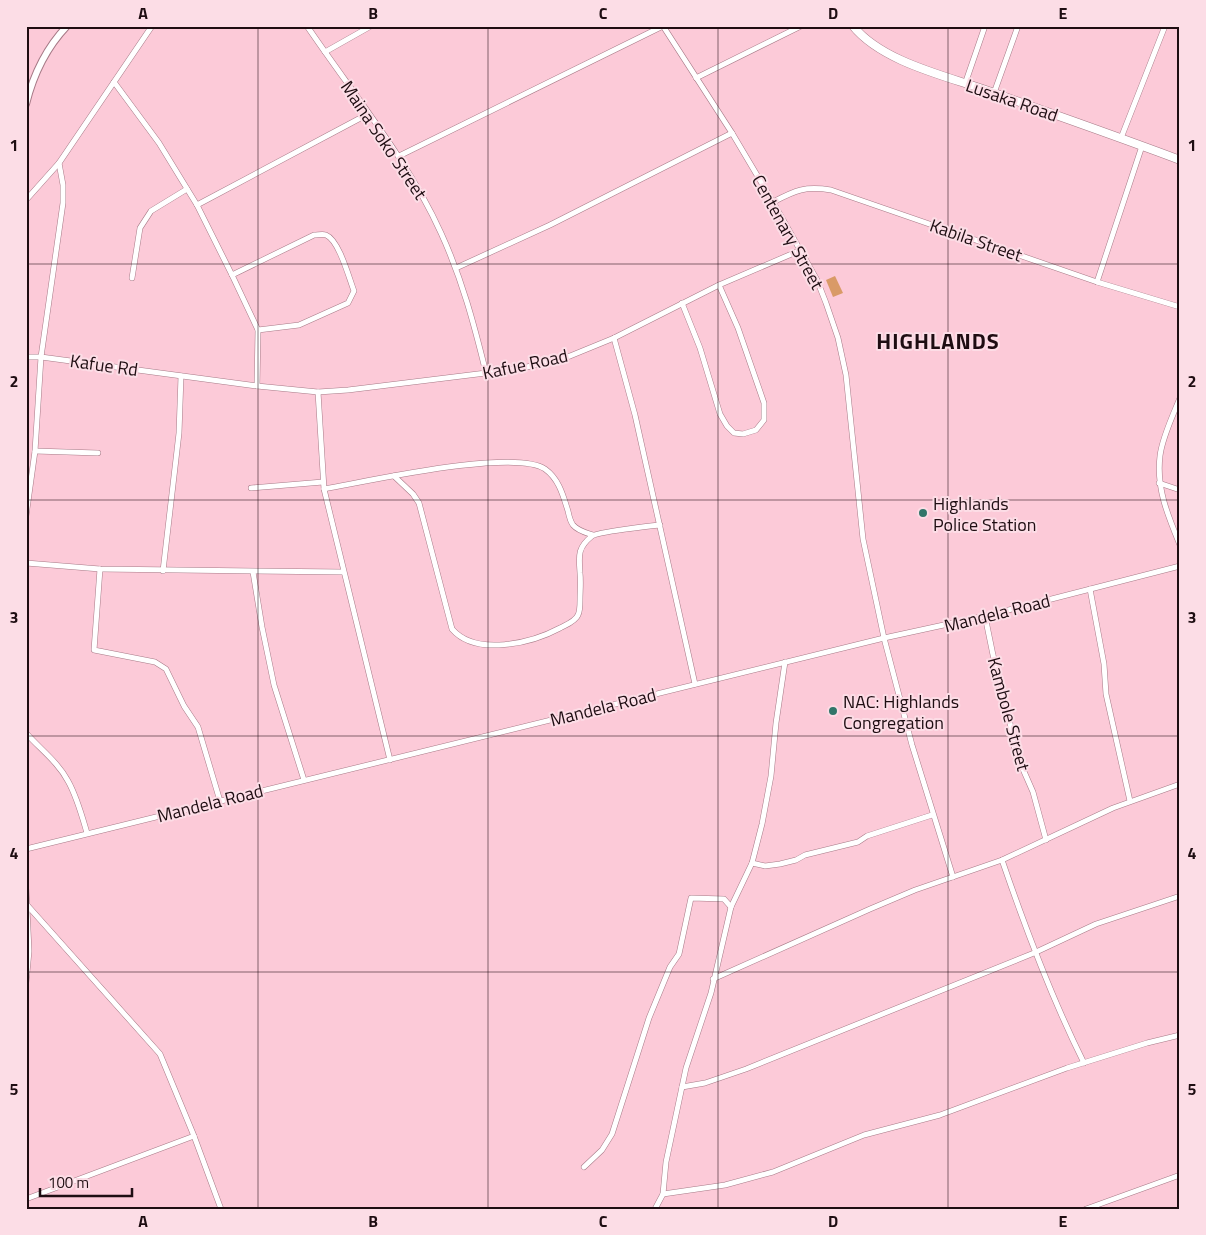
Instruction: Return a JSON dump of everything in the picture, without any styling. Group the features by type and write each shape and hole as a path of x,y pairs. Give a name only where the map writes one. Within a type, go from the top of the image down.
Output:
{"highway":[{"name":"Lusaka Road","path":"853,26 867,41 882,51 936,74 1180,160"}],"street":[{"path":"26,104 30,86 50,47 67,26"},
{"path":"26,200 59,163 152,26"},
{"name":"Maina Soko Street","path":"307,26 399,156 428,207 456,268 473,318 486,373"},
{"path":"325,52 371,26"},
{"path":"399,156 663,26"},
{"name":"Centenary Street","path":"663,26 732,133 818,280 838,338 846,375 857,496 863,539 884,638 932,815 953,877"},
{"path":"696,78 801,26"},
{"path":"965,84 985,26"},
{"path":"994,93 1018,26"},
{"path":"1121,138 1165,26"},
{"path":"114,82 159,143 197,205 258,330 257,386"},
{"path":"197,205 368,114"},
{"path":"456,268 558,221 732,133"},
{"path":"1097,282 1142,146"},
{"path":"26,516 35,451 41,356 63,203 63,185 59,163"},
{"name":"Kabila Street","path":"773,202 801,188 814,187 830,190 1097,282 1180,307"},
{"path":"132,278 140,228 152,211 188,190"},
{"path":"232,275 314,234 325,235 332,239 338,248 354,291 348,303 299,326 258,330"},
{"name":"Kafue Road","path":"257,386 318,392 348,390 523,368 555,361 614,338 720,285 801,250"},
{"path":"682,303 700,348 720,414 734,433 743,434 756,430 764,420 764,403 738,328 720,285"},
{"path":"614,338 629,388 695,684"},
{"name":"Kafue Rd","path":"26,357 41,356 257,386"},
{"path":"163,571 179,433 181,376"},
{"path":"318,392 324,489 390,760"},
{"path":"1180,398 1160,455 1159,483 1165,506 1180,545"},
{"path":"35,451 98,453"},
{"path":"324,489 424,470 483,463 516,462 542,467 553,476 563,493 570,520 581,531 594,535 660,524"},
{"path":"394,476 413,494 419,504 452,629 457,635 466,640 506,645 530,641 572,622 578,616 580,604 578,556 580,550 594,535"},
{"path":"251,488 323,482"},
{"path":"1159,483 1180,490"},
{"path":"26,562 100,569 163,571 343,572"},
{"name":"Mandela Road","path":"26,849 785,662 984,616 1180,566"},
{"path":"100,569 94,650 155,662 166,669 180,699 198,727 220,801"},
{"path":"254,572 262,627 274,685 304,780"},
{"path":"1090,589 1104,664 1106,694 1130,801"},
{"name":"Kambole Street","path":"984,616 1008,712 1015,752 1033,792 1046,840"},
{"path":"656,1209 663,1194 666,1162 686,1068 711,993 731,907 752,863 762,824 771,776 785,662"},
{"path":"26,733 56,763 68,781 87,833"},
{"path":"713,979 870,909 1002,860 1130,801 1180,784"},
{"path":"752,863 765,866 796,860 805,854 858,842 867,836 932,815"},
{"path":"1002,860 1034,953 1084,1063"},
{"path":"26,888 29,964 26,983"},
{"path":"682,1088 705,1083 746,1069 1034,953 1096,924 1180,896"},
{"path":"584,1167 602,1150 612,1134 649,1018 670,967 679,954 690,898 724,898 731,907"},
{"path":"27,905 160,1054 194,1136 221,1209"},
{"path":"663,1194 725,1185 773,1172 864,1135 940,1115 1084,1063 1147,1043 1180,1035"},
{"path":"26,1199 194,1136"},
{"path":"1086,1209 1180,1175"}],"shaded area":[{"path":"835,276 843,293 833,297 826,280"}],"place":[{"name":"Highlands Police Station","path":"923,513"},
{"name":"NAC: Highlands Congregation","path":"833,711"}],"district":[{"name":"HIGHLANDS","path":"938,341"}]}
